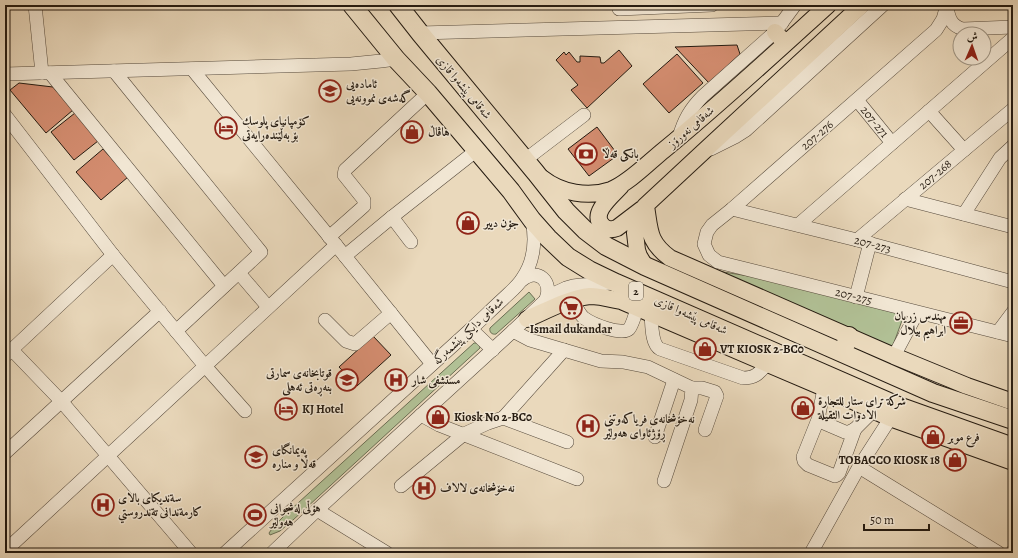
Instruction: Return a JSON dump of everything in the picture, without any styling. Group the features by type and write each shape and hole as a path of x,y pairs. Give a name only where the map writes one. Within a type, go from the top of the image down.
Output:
{"highway":[{"name":"شەقامی پێشەوا قازی","path":"352,5 396,58 477,150 511,191 532,220 568,257 589,270 616,283 644,306 886,408 1013,447"},
{"name":"شەقامی پێشەوا قازی","path":"398,5 566,211 585,230 606,246 645,266 933,393 1013,420"},
{"path":"842,353 849,336"}],"main road":[{"name":"شەقامی نەورۆز","path":"530,167 546,182 570,192 584,194 597,193 622,185 679,138 781,33 828,5"},
{"path":"622,185 601,208 598,216 603,226 611,229 619,227 646,206 862,5"},
{"path":"645,266 637,250 635,233 637,222 646,206"},
{"path":"646,206 653,242 660,251 670,258 894,356 967,386 1013,402"},
{"path":"527,319 572,300 589,296 598,296 644,306 767,364 825,381"},
{"path":"886,408 1013,462"}],"street":[{"path":"35,5 46,73 224,286"},
{"path":"619,9 712,5"},
{"path":"420,33 781,33 795,5"},
{"path":"702,153 724,143 746,130 882,5"},
{"path":"947,5 950,20 959,28 1013,27"},
{"name":"207-276","path":"704,244 707,232 712,225 936,30 943,19 947,5"},
{"path":"798,225 1013,38"},
{"path":"5,74 366,63 396,58"},
{"path":"192,69 432,364"},
{"path":"114,71 260,252 240,273 176,331"},
{"path":"5,551 268,307 364,206 364,200 344,175 345,170 428,93"},
{"name":"207-271","path":"857,100 892,143"},
{"name":"207-268","path":"857,240 1013,109"},
{"path":"929,111 964,150"},
{"path":"5,115 112,255 205,366 245,411"},
{"path":"530,167 584,115"},
{"path":"964,214 1000,158 1013,146"},
{"path":"345,256 477,150"},
{"path":"905,199 1013,227"},
{"name":"207-273","path":"732,209 870,243 1013,282"},
{"path":"392,217 411,242"},
{"name":"شەقامی دایکی پێشمەرگە","path":"225,553 512,291 522,280 534,250 535,240 532,220"},
{"path":"856,297 870,243"},
{"name":"207-275","path":"704,244 708,254 718,262 1013,336"},
{"path":"112,255 8,353 62,402 192,553"},
{"path":"240,273 268,307"},
{"path":"522,280 531,275 537,275 542,278 548,286 548,294 546,299"},
{"path":"278,551 318,510 513,332 551,295 573,286 616,283"},
{"path":"572,300 583,318 602,327 622,332 628,330 644,306"},
{"path":"644,306 654,343 660,349 743,378 755,376 767,364"},
{"path":"5,453 160,311"},
{"path":"998,332 1013,312"},
{"path":"325,320 346,342 355,344 391,313"},
{"path":"894,356 917,313"},
{"path":"471,329 493,350"},
{"path":"513,332 530,340 601,361 623,362 648,367 692,388 702,388 715,392 717,396 706,430"},
{"path":"401,486 464,434 503,418 564,350"},
{"path":"655,438 674,380"},
{"path":"825,381 819,414 820,417 804,457 804,461 808,465 835,476 837,475 850,483"},
{"path":"664,481 691,400 692,388"},
{"path":"820,417 824,423 845,432 849,432 856,429 886,408"},
{"path":"811,553 859,468 886,408"},
{"path":"421,415 439,425 577,479"},
{"path":"503,418 567,442"},
{"path":"837,475 856,429"},
{"path":"859,468 999,553"},
{"path":"318,510 387,553"}],"green space":[{"path":"717,271 761,278 904,315 892,348"},
{"path":"529,292 535,299 496,334 491,333 490,328"},
{"path":"474,343 479,344 480,348 293,520 280,531 270,535 269,533 274,526 287,513"}],"building":[{"path":"737,45 740,54 709,83 675,47"},
{"path":"619,50 632,66 587,108 571,90 578,85 556,60 564,52 566,55 569,52 577,62 580,62 580,56 600,57 601,63 604,63"},
{"path":"677,54 703,83 669,113 643,84"},
{"path":"19,83 53,87 73,110 46,133 10,90"},
{"path":"75,113 98,141 74,160 51,132"},
{"path":"597,127 618,155 589,176 568,149"},
{"path":"103,149 128,177 101,200 76,172"},
{"path":"373,336 391,355 357,386 339,367"}],"place":[{"name":"ئامادەیی گەشەی نموونەیی","path":"330,91"},
{"name":"کۆمپانیای پلوسك بۆ بەڵێندەرایەتی","path":"226,128"},
{"name":"هاڤاڵ","path":"412,132"},
{"name":"بانکی قەڵا","path":"586,154"},
{"name":"جۆن دییر","path":"468,223"},
{"name":"Ismail dukandar","path":"571,308"},
{"name":"مهندس زريان ابراهيم بيلال","path":"961,323"},
{"name":"VT KIOSK 2-BC0","path":"705,349"},
{"name":"قوتابخانەی سمارتی بنەڕەتی ئەهلی","path":"347,380"},
{"name":"مستشفى شار","path":"396,380"},
{"name":"شركة ترای ستار للتجارة الادوات الثقيلة","path":"803,408"},
{"name":"KJ Hotel","path":"286,409"},
{"name":"Kiosk No 2-BC0","path":"438,417"},
{"name":"نەخۆشخانەی فریاکەوتنی ڕۆژئاوای هەولێر","path":"588,426"},
{"name":"فرع موبر","path":"933,437"},
{"name":"پەیمانگای قەلا و منارە","path":"256,457"},
{"name":"TOBACCO KIOSK 18","path":"955,460"},
{"name":"نەخۆشخانەی لالاف","path":"424,488"},
{"name":"سةنديكاى بالاى كارمةندانى تةندروستي","path":"103,505"},
{"name":"هۆڵی لەشجوانی هەولێر","path":"255,515"}]}
